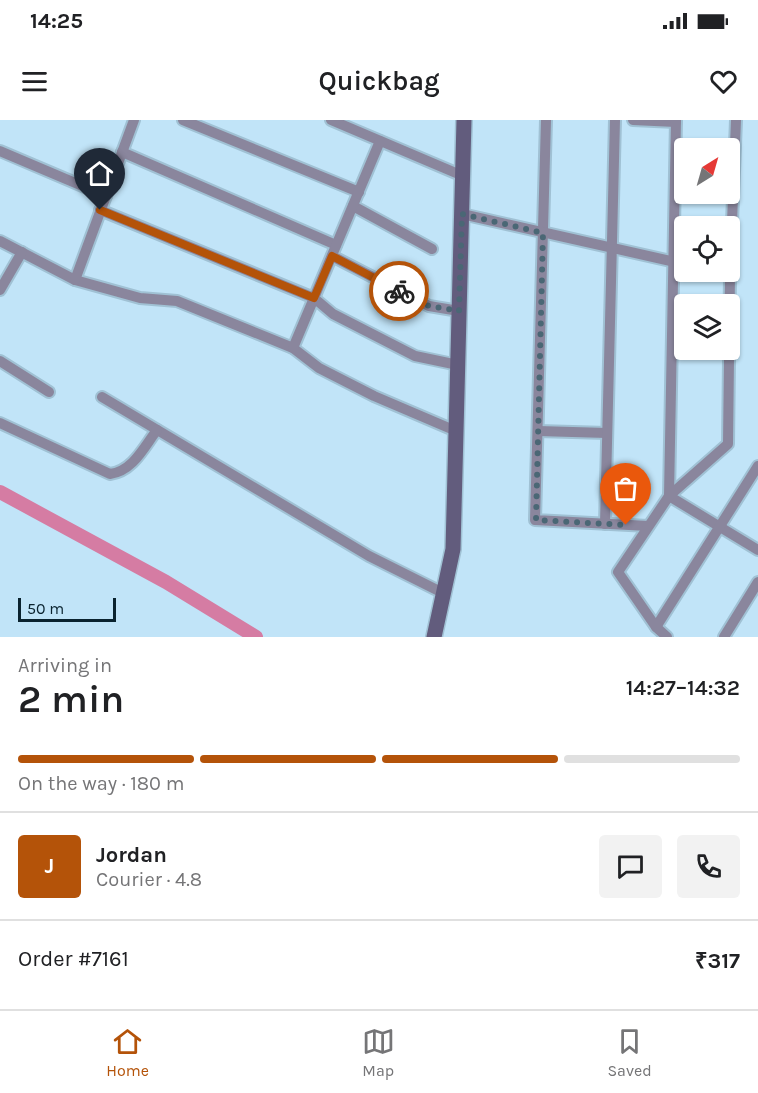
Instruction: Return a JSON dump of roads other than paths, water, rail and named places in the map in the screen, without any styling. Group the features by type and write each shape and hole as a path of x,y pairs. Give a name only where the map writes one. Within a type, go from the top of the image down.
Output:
{"street":[{"path":"75,280 134,120"},
{"path":"183,120 359,192"},
{"path":"331,120 463,176"},
{"path":"434,637 453,549 464,120"},
{"path":"546,120 536,520 648,525"},
{"path":"605,524 615,120"},
{"path":"633,120 676,121 678,216"},
{"path":"732,216 736,120"},
{"path":"293,348 380,141"},
{"path":"0,152 106,196"},
{"path":"122,152 336,245"},
{"path":"353,206 432,249"},
{"path":"100,210 314,298 333,314 415,356 458,365"},
{"path":"462,214 674,262"},
{"path":"0,241 75,280 140,298 177,302 293,348 319,368 374,396 456,431"},
{"path":"0,290 22,252"},
{"path":"332,256 429,306 459,311"},
{"path":"669,496 678,282"},
{"path":"667,637 656,627 618,572 669,496 728,444 730,282"},
{"path":"0,361 49,392"},
{"path":"102,397 369,556 443,593"},
{"path":"0,423 110,474 119,473 129,467 157,430"},
{"path":"538,431 607,433"},
{"path":"656,627 758,466"},
{"path":"669,496 758,550"},
{"path":"724,637 758,582"}],"waterway":[{"path":"0,492 166,582 256,637"}]}
